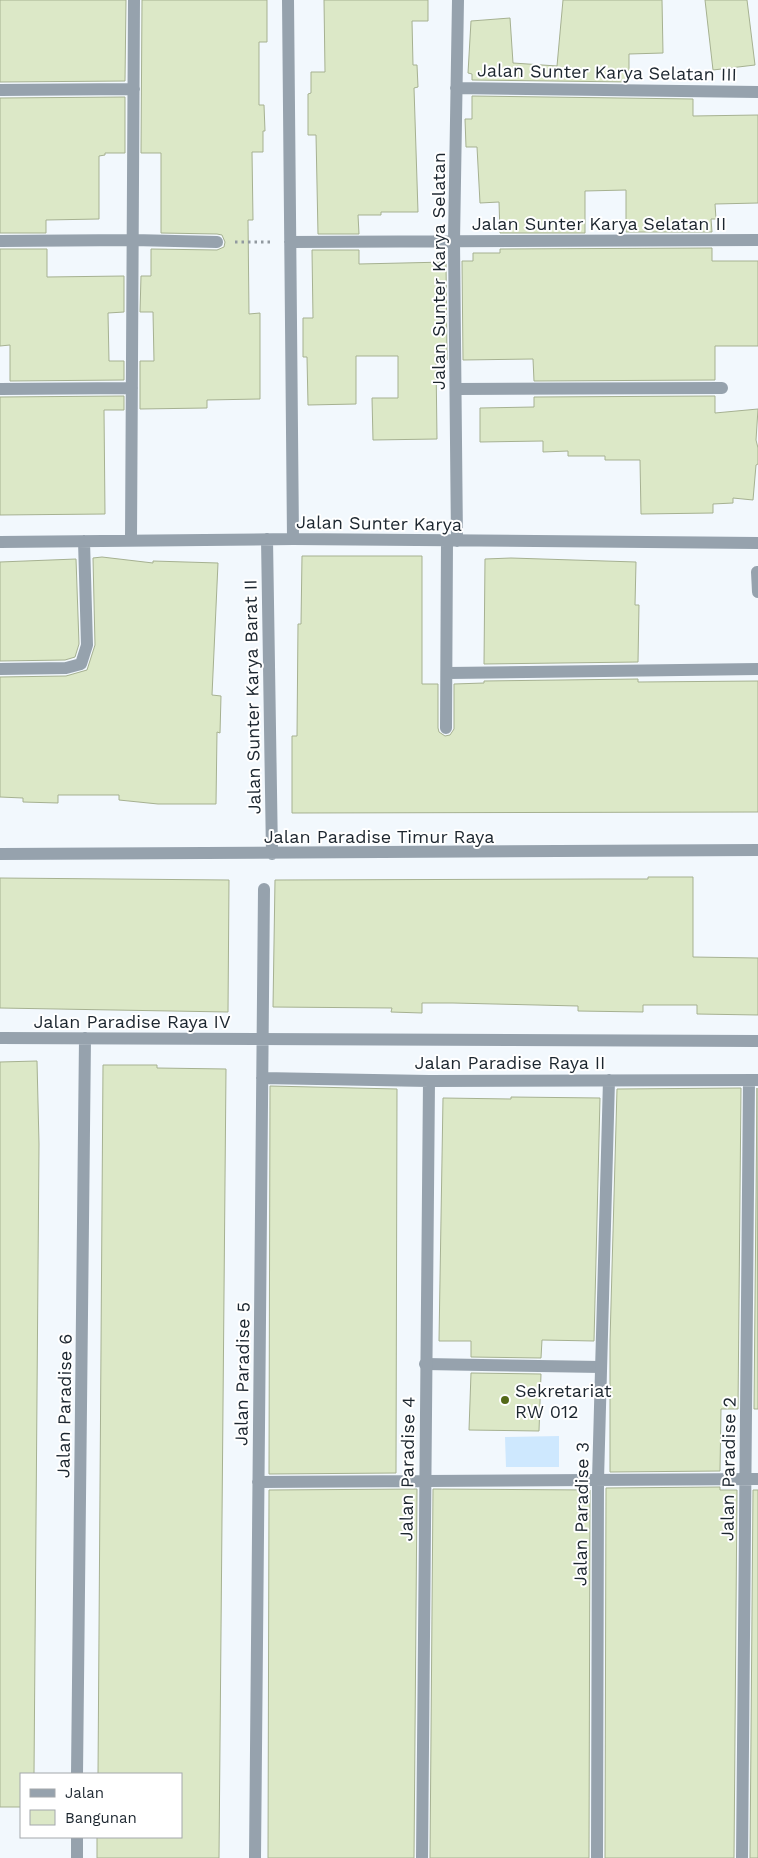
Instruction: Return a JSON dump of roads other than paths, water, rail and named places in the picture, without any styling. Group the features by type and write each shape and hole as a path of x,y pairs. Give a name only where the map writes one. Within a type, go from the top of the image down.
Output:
{"street":[{"path":"131,540 134,0"},
{"path":"288,0 293,539"},
{"name":"Jalan Sunter Karya Selatan","path":"446,728 456,389 454,241 458,0"},
{"name":"Jalan Sunter Karya Selatan III","path":"456,88 758,92"},
{"path":"0,90 134,89"},
{"path":"0,242 133,240 217,242"},
{"name":"Jalan Sunter Karya Selatan II","path":"290,242 758,240"},
{"path":"0,389 132,388"},
{"path":"456,389 722,388"},
{"name":"Jalan Sunter Karya","path":"0,542 293,539 758,543"},
{"name":"Jalan Sunter Karya Barat II","path":"267,540 272,854"},
{"path":"0,669 66,668 81,664 87,645 84,541"},
{"path":"758,572 758,592"},
{"path":"448,673 758,669"},
{"name":"Jalan Paradise Timur Raya","path":"0,854 758,850"},
{"name":"Jalan Paradise 5","path":"255,1858 264,890"},
{"name":"Jalan Paradise Raya IV","path":"0,1038 263,1039"},
{"name":"Jalan Paradise 6","path":"78,1773 85,1038"},
{"name":"Jalan Paradise Raya II","path":"263,1039 758,1041"},
{"name":"Jalan Paradise Raya II","path":"262,1078 754,1080"},
{"name":"Jalan Paradise 4","path":"422,1858 429,1080"},
{"name":"Jalan Paradise 3","path":"597,1858 598,1480 609,1080"},
{"name":"Jalan Paradise 2","path":"742,1858 752,1479 754,1080"},
{"path":"425,1364 601,1367"},
{"path":"258,1482 752,1479"},
{"path":"77,1838 77,1858"}],"place":[{"name":"Sekretariat RW 012","path":"505,1400"}]}
